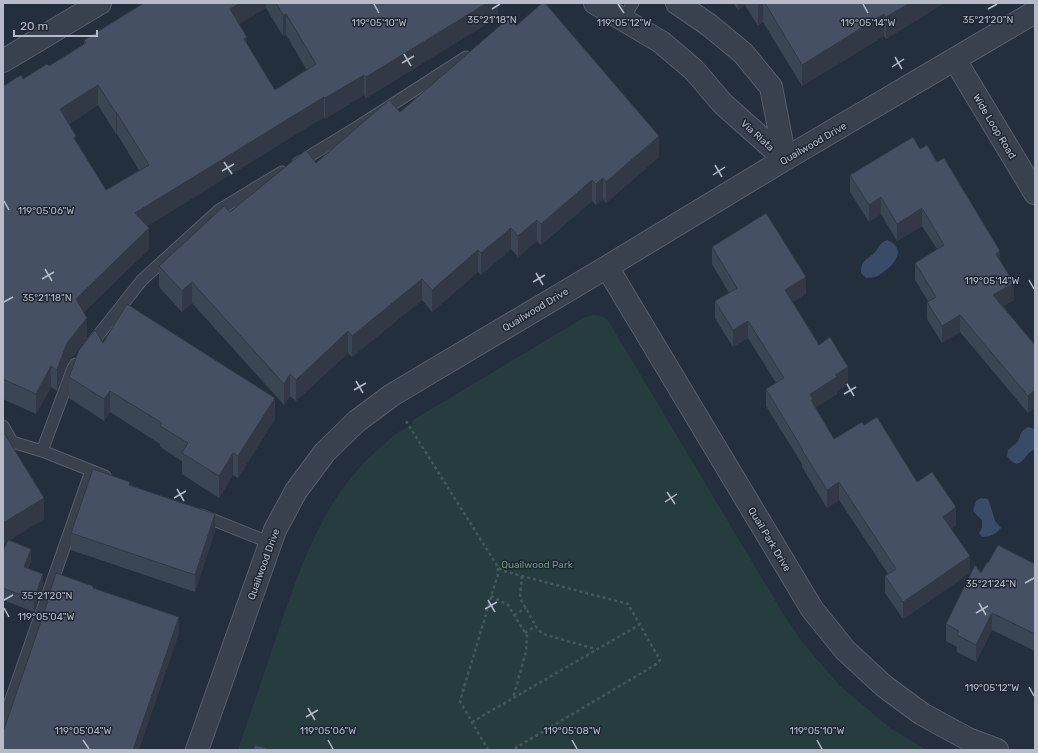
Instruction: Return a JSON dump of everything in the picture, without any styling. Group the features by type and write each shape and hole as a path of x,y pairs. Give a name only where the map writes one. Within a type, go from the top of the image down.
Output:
{"street":[{"path":"3,61 100,3"},
{"name":"Via Riata","path":"595,3 628,11 694,70 723,104 785,159"},
{"name":"Via Riata","path":"677,3 709,25 743,53 771,87 785,159"},
{"name":"Quailwood Drive","path":"197,750 275,530 296,492 325,452 357,421 392,394 608,267 785,159 1035,12"},
{"name":"Wide Loop Road","path":"955,60 1035,193"},
{"name":"Quail Park Drive","path":"608,267 812,609 831,633 845,650 884,686 922,714 968,739 997,750"}],"lane":[{"path":"42,451 73,368 142,280 219,210 359,126 472,54"},
{"path":"3,426 12,442 42,451 112,479"},
{"path":"3,722 91,471"},
{"path":"192,511 270,543"}],"path":[{"path":"406,421 498,567 503,571 628,604 660,660 655,665 512,750"},
{"path":"488,750 460,701 498,574 498,567"},
{"path":"522,576 520,598 538,630 546,635 596,649"},
{"path":"491,596 508,605 527,636 526,652 512,698"},
{"path":"514,615 526,608"},
{"path":"472,722 639,625"},
{"path":"525,632 536,626"}],"green space":[{"name":"Quailwood Park","path":"594,315 604,317 609,322 782,612 803,643 840,686 890,728 927,750 238,750 287,607 306,557 329,509 360,467 398,432 412,426 413,420 585,317"}],"water":[{"path":"887,240 894,244 897,248 898,253 896,258 884,272 878,276 866,278 861,273 864,261 874,253 884,241"},
{"path":"1028,427 1035,429 1035,449 1031,451 1020,463 1016,464 1007,456 1008,450 1017,442 1022,432"},
{"path":"981,498 988,499 995,521 1001,528 993,535 985,537 982,537 979,533 982,527 982,520 973,511 976,501"}],"building":[{"path":"144,3 240,3 230,9 247,37 244,39 275,90 316,64 286,14 283,15 276,3 487,3 366,77 364,75 325,98 324,97 135,213 149,228 76,299 87,318 67,343 57,370 51,366 36,394 3,379 3,86 21,75 23,79 47,64 49,66 86,43 84,40","holes":["98,85 149,165 106,190 74,138 76,136 60,109"]},
{"path":"542,3 545,3 659,136 606,182 603,178 596,184 592,180 541,224 537,220 518,236 511,228 481,253 478,250 432,290 422,279 352,336 348,331 296,380 290,374 284,384 192,282 182,291 159,266 224,206 230,212 306,150 316,163 389,100 400,112 510,17 516,26"},
{"path":"765,3 910,3 886,17 884,14 802,65"},
{"path":"913,137 920,149 927,145 937,162 944,158 1000,251 996,254 1014,283 993,295 1035,345 1035,390 1028,396 960,315 942,326 927,302 936,297 915,263 944,245 922,208 897,224 881,197 869,205 850,175"},
{"path":"766,213 806,277 785,290 819,345 830,337 848,367 835,375 837,377 810,394 813,399 811,400 834,439 862,422 864,425 877,417 917,482 932,472 956,507 943,517 970,556 903,602 885,576 896,569 839,482 827,490 766,389 784,378 748,321 733,330 715,301 737,288 712,247"},
{"path":"127,304 275,398 238,456 233,453 219,476 182,453 188,443 160,426 162,423 110,391 104,399 69,377 79,350 95,330 103,343"},
{"path":"3,431 44,498 3,523"},
{"path":"93,469 130,482 129,485 215,514 195,575 71,533"},
{"path":"8,540 31,549 24,567 43,574 34,600 3,588 3,551"},
{"path":"998,545 1035,564 1035,634 992,613 976,645 957,635 959,631 946,624 975,565 981,573"},
{"path":"56,573 93,586 93,588 179,617 133,750 3,750 3,732 48,601"},
{"path":"255,745 273,750 253,750"}]}
